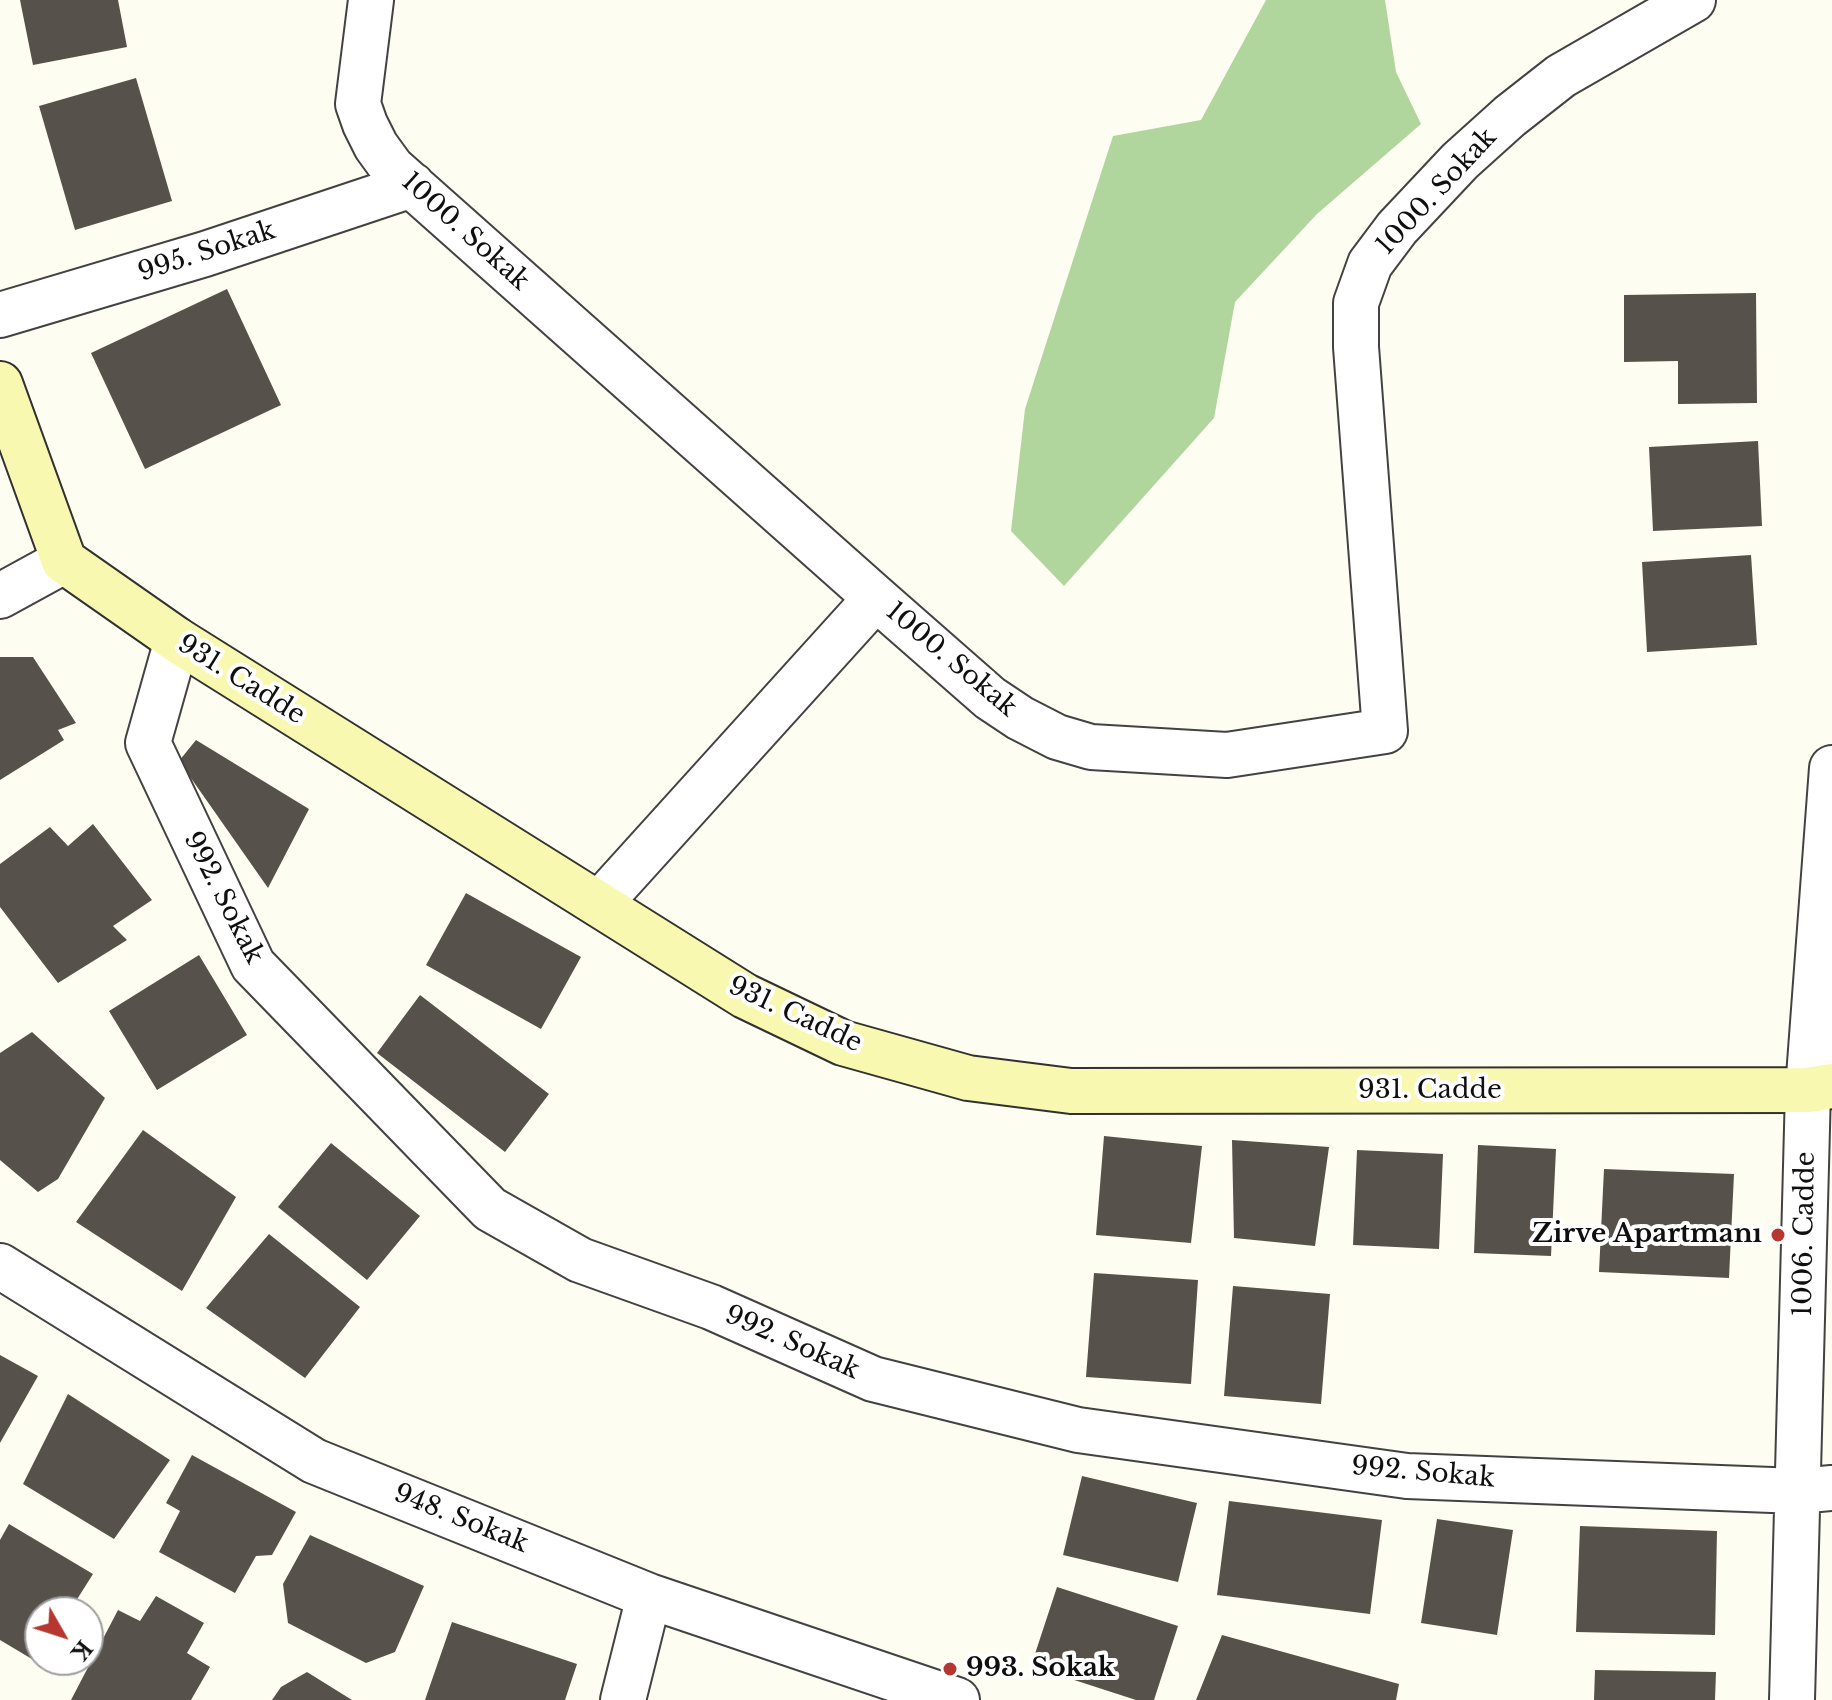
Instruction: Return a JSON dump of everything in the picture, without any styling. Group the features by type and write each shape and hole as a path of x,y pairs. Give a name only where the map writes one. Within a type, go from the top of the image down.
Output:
{"main road":[{"path":"0,384 64,561"},
{"name":"931. Cadde","path":"64,561 177,640 745,996 843,1043 968,1078 1071,1091 1820,1088"}],"street":[{"name":"1000. Sokak","path":"371,0 358,104 376,146 392,168 876,598 990,698 1057,737 1091,747 1227,755 1385,731 1356,347 1356,303 1370,264 1397,228 1460,161 1510,116 1561,76 1693,0"},
{"name":"995. Sokak","path":"0,315 205,254 412,185"},
{"path":"0,596 64,561"},
{"path":"599,904 876,598"},
{"name":"992. Sokak","path":"177,640 148,743 253,965 490,1209 580,1260 711,1307 873,1379 1078,1430 1407,1476 1815,1490"},
{"name":"1006. Cadde","path":"1792,1700 1815,1490 1820,1088 1832,768"},
{"name":"948. Sokak","path":"0,1266 314,1461 649,1596 957,1700"},
{"path":"623,1700 649,1596"}],"green space":[{"path":"1266,0 1385,0 1396,72 1421,124 1317,214 1235,302 1214,418 1064,586 1011,531 1025,409 1113,136 1201,120"}],"building":[{"path":"20,0 118,0 127,47 33,65"},
{"path":"136,78 172,201 75,230 39,106"},
{"path":"227,289 281,405 145,469 91,353"},
{"path":"1756,293 1757,403 1678,404 1678,361 1624,362 1624,295"},
{"path":"1758,441 1762,526 1653,531 1649,447"},
{"path":"1751,555 1757,645 1647,652 1642,562"},
{"path":"0,657 33,657 76,723 58,730 64,740 0,780"},
{"path":"196,740 309,809 268,888 179,761"},
{"path":"93,824 152,900 113,926 127,940 58,983 0,907 0,864 50,827 68,846"},
{"path":"466,893 581,957 541,1029 426,965"},
{"path":"199,955 247,1035 157,1090 109,1011"},
{"path":"420,995 549,1094 505,1152 377,1053"},
{"path":"32,1032 105,1098 58,1179 38,1192 0,1160 0,1053"},
{"path":"143,1130 236,1197 182,1291 76,1222"},
{"path":"1104,1136 1202,1146 1191,1243 1096,1235"},
{"path":"1232,1140 1329,1147 1315,1246 1234,1238"},
{"path":"331,1143 420,1216 367,1280 278,1207"},
{"path":"1478,1145 1556,1149 1551,1256 1474,1253"},
{"path":"1357,1150 1443,1154 1439,1249 1353,1245"},
{"path":"1604,1169 1734,1174 1729,1278 1599,1272"},
{"path":"269,1234 360,1307 305,1378 206,1308"},
{"path":"1094,1273 1198,1280 1191,1384 1086,1377"},
{"path":"1233,1286 1330,1294 1321,1404 1224,1396"},
{"path":"0,1355 38,1376 0,1443"},
{"path":"68,1394 170,1460 114,1539 23,1484"},
{"path":"192,1455 296,1512 272,1555 256,1556 235,1593 159,1552 180,1511 166,1503"},
{"path":"1082,1476 1197,1503 1178,1582 1063,1555"},
{"path":"1229,1501 1382,1520 1370,1614 1217,1595"},
{"path":"1437,1519 1513,1530 1497,1635 1421,1623"},
{"path":"9,1524 93,1574 79,1596 24,1596 24,1654 0,1640 0,1540"},
{"path":"1580,1526 1717,1531 1715,1635 1576,1632"},
{"path":"310,1535 424,1586 395,1652 366,1663 288,1623 283,1584"},
{"path":"1057,1587 1178,1626 1154,1700 1136,1700 1031,1666"},
{"path":"156,1596 204,1623 187,1653 210,1667 191,1700 71,1700 84,1676 104,1676 104,1637 118,1610 140,1621"},
{"path":"452,1622 577,1664 565,1700 425,1700"},
{"path":"1222,1635 1399,1684 1396,1700 1196,1700"},
{"path":"1595,1670 1716,1672 1715,1700 1594,1700"},
{"path":"307,1672 352,1700 272,1700 281,1687"}],"place":[{"name":"Zirve Apartmanı","path":"1778,1235"},
{"name":"993. Sokak","path":"950,1669"}]}
